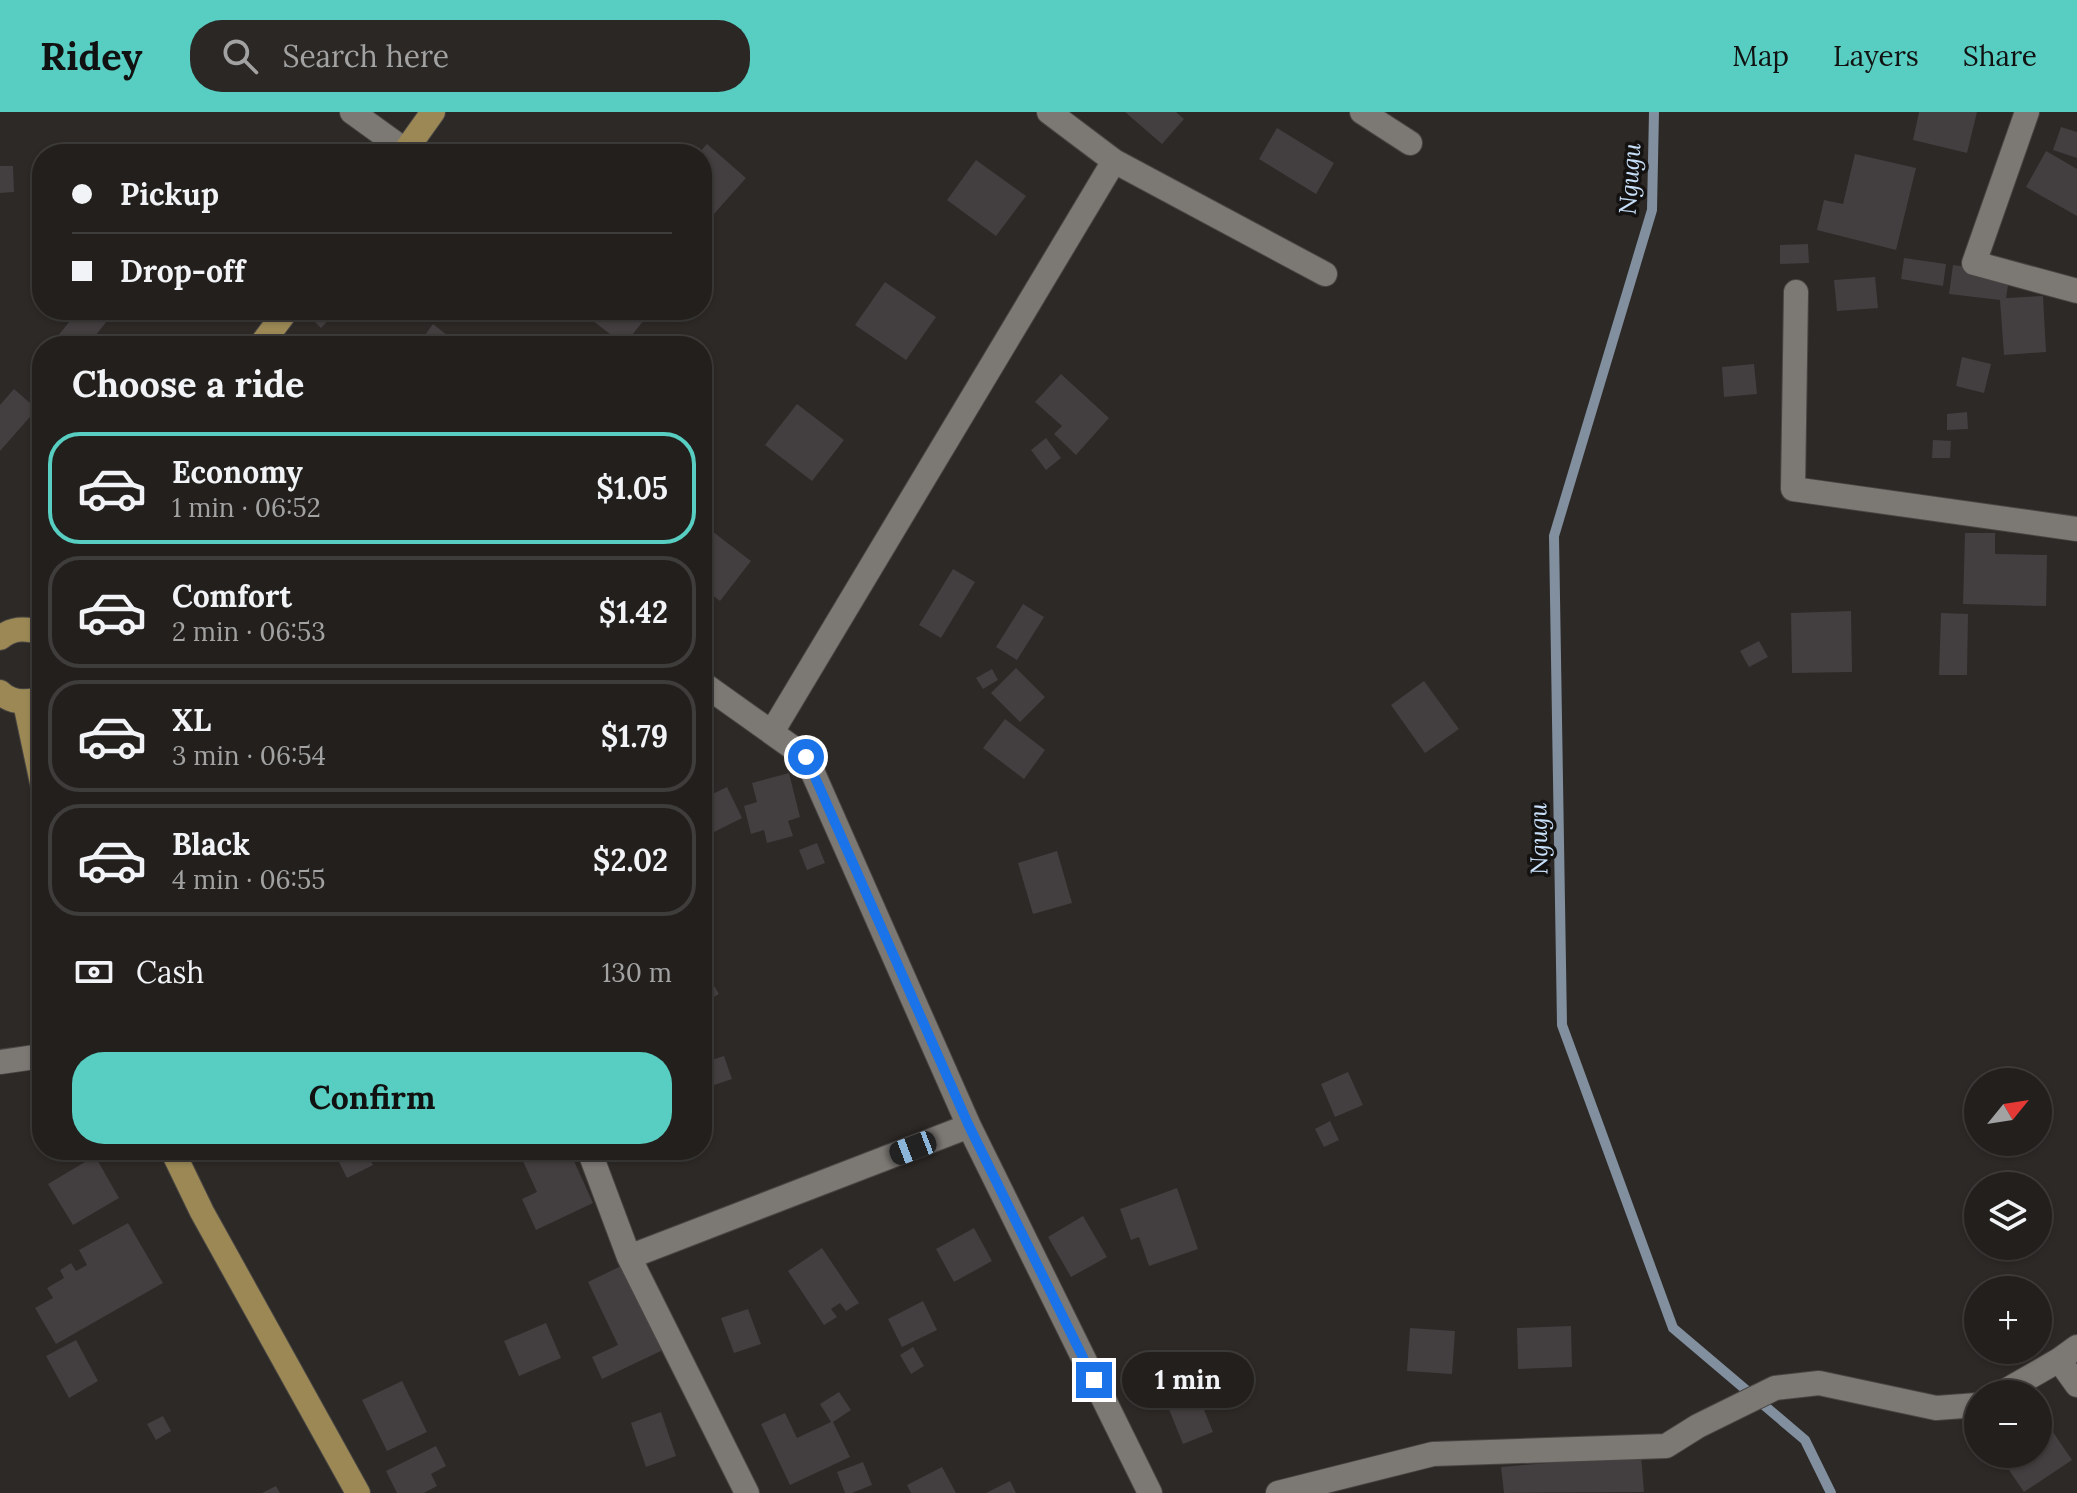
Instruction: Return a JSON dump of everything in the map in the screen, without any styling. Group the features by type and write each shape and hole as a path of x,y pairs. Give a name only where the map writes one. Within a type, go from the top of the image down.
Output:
{"main road":[{"path":"411,144 433,112"},
{"path":"0,638 25,628 32,630"},
{"path":"0,692 3,696 32,700"},
{"path":"177,1160 202,1212 358,1493"}],"street":[{"path":"352,112 394,144"},
{"path":"1049,112 1114,161 1325,274"},
{"path":"1362,112 1410,143"},
{"path":"2027,112 1974,263 2077,291"},
{"path":"772,732 1114,161"},
{"path":"1796,292 1793,489 2077,529"},
{"path":"712,690 806,757 969,1126 1150,1493"},
{"path":"0,1062 32,1057"},
{"path":"629,1257 969,1126"},
{"path":"593,1160 629,1257 747,1493"},
{"path":"2024,1380 2068,1354 2077,1385"},
{"path":"1278,1493 1433,1454 1666,1446 1698,1426 1775,1388 1819,1383 1936,1408 1964,1406"}],"building":[{"path":"1125,112 1176,112 1184,119 1162,144"},
{"path":"1919,112 1977,112 1967,153 1913,140"},
{"path":"2061,127 2077,132 2077,158 2053,150"},
{"path":"1277,128 1334,163 1316,194 1259,159"},
{"path":"712,148 746,178 712,214"},
{"path":"2046,151 2077,169 2077,216 2026,187"},
{"path":"1855,154 1916,168 1896,250 1817,230 1824,200 1843,204"},
{"path":"976,160 1026,196 996,236 947,200"},
{"path":"0,166 13,166 14,192 0,193"},
{"path":"1808,244 1809,263 1780,264 1780,245"},
{"path":"1904,258 1946,264 1943,286 1901,279"},
{"path":"1953,265 2010,273 2006,298 2043,296 2046,352 2004,355 2000,300 1949,294"},
{"path":"1875,277 1878,308 1837,311 1834,280"},
{"path":"885,282 936,317 906,360 855,325"},
{"path":"71,320 108,320 95,336 58,336"},
{"path":"313,320 329,320 321,328"},
{"path":"592,320 644,320 631,336 612,336"},
{"path":"433,324 448,336 424,336"},
{"path":"1962,357 1991,364 1984,393 1956,386"},
{"path":"1754,364 1757,394 1724,397 1722,367"},
{"path":"1061,374 1109,418 1076,455 1054,434 1062,426 1035,402"},
{"path":"14,389 32,405 32,415 0,451 0,405"},
{"path":"797,404 844,440 812,481 765,445"},
{"path":"1967,412 1968,429 1947,430 1947,414"},
{"path":"1046,438 1061,458 1046,470 1031,450"},
{"path":"1933,440 1951,441 1950,458 1932,458"},
{"path":"712,531 751,561 720,601 712,595"},
{"path":"1965,533 1995,533 1995,554 2047,555 2046,606 1963,604"},
{"path":"953,569 975,582 941,638 919,625"},
{"path":"1023,604 1044,617 1017,660 996,647"},
{"path":"1851,611 1852,672 1792,673 1791,613"},
{"path":"1941,613 1968,614 1967,675 1939,675"},
{"path":"1759,641 1768,657 1749,667 1740,651"},
{"path":"1016,668 1045,697 1020,722 991,693"},
{"path":"992,669 998,680 983,689 976,678"},
{"path":"1424,681 1459,729 1425,753 1391,705"},
{"path":"1005,719 1045,750 1024,779 983,748"},
{"path":"789,773 800,817 788,821 793,836 767,843 764,830 751,834 744,806 757,802 752,783"},
{"path":"727,787 742,818 712,833 712,794"},
{"path":"817,843 825,863 807,870 799,850"},
{"path":"1057,851 1072,903 1033,914 1018,863"},
{"path":"712,982 719,994 712,998"},
{"path":"724,1056 732,1079 712,1086 712,1060"},
{"path":"1348,1072 1363,1105 1335,1117 1321,1084"},
{"path":"1330,1121 1339,1140 1324,1147 1315,1129"},
{"path":"88,1160 97,1160 119,1198 73,1225 48,1184"},
{"path":"338,1160 370,1160 373,1165 347,1178"},
{"path":"522,1160 574,1160 593,1203 536,1230 522,1199 537,1192"},
{"path":"1177,1188 1198,1249 1149,1266 1139,1237 1131,1240 1120,1209"},
{"path":"1083,1216 1107,1257 1071,1277 1048,1237"},
{"path":"128,1223 163,1283 56,1344 35,1308 53,1298 47,1288 64,1278 60,1270 71,1263 76,1271 87,1265 79,1250"},
{"path":"974,1228 992,1261 954,1282 936,1249"},
{"path":"822,1248 859,1303 846,1311 840,1303 831,1309 837,1317 824,1325 788,1271"},
{"path":"623,1265 663,1350 602,1379 592,1357 618,1345 588,1282"},
{"path":"923,1301 937,1330 902,1347 888,1319"},
{"path":"748,1309 761,1344 734,1353 721,1318"},
{"path":"546,1323 561,1358 519,1376 504,1341"},
{"path":"1571,1326 1572,1367 1518,1369 1517,1328"},
{"path":"1410,1328 1455,1331 1452,1374 1407,1371"},
{"path":"76,1340 98,1381 69,1398 46,1356"},
{"path":"913,1347 924,1366 911,1374 900,1355"},
{"path":"402,1381 427,1432 387,1451 362,1400"},
{"path":"1194,1385 1213,1432 1183,1444 1164,1397"},
{"path":"839,1392 851,1410 833,1422 850,1457 790,1485 761,1424 785,1413 797,1438 831,1422 820,1404"},
{"path":"661,1412 676,1456 646,1467 631,1423"},
{"path":"163,1416 171,1431 156,1440 147,1424"},
{"path":"2052,1431 2072,1460 2024,1492 2008,1468 2052,1468"},
{"path":"436,1446 446,1466 431,1474 437,1486 424,1493 397,1493 386,1471"},
{"path":"1641,1455 1644,1492 1504,1493 1501,1467"},
{"path":"863,1462 872,1485 845,1493 837,1472"},
{"path":"942,1467 956,1493 911,1493 907,1485"},
{"path":"1010,1481 1016,1493 986,1493"},
{"path":"276,1486 280,1493 262,1493"}],"waterway":[{"name":"Ngugu","path":"1654,112 1652,210 1554,536 1562,1025 1673,1328 1805,1440 1831,1493"}],"route":[{"path":"806,757 969,1126 1094,1380"}]}
